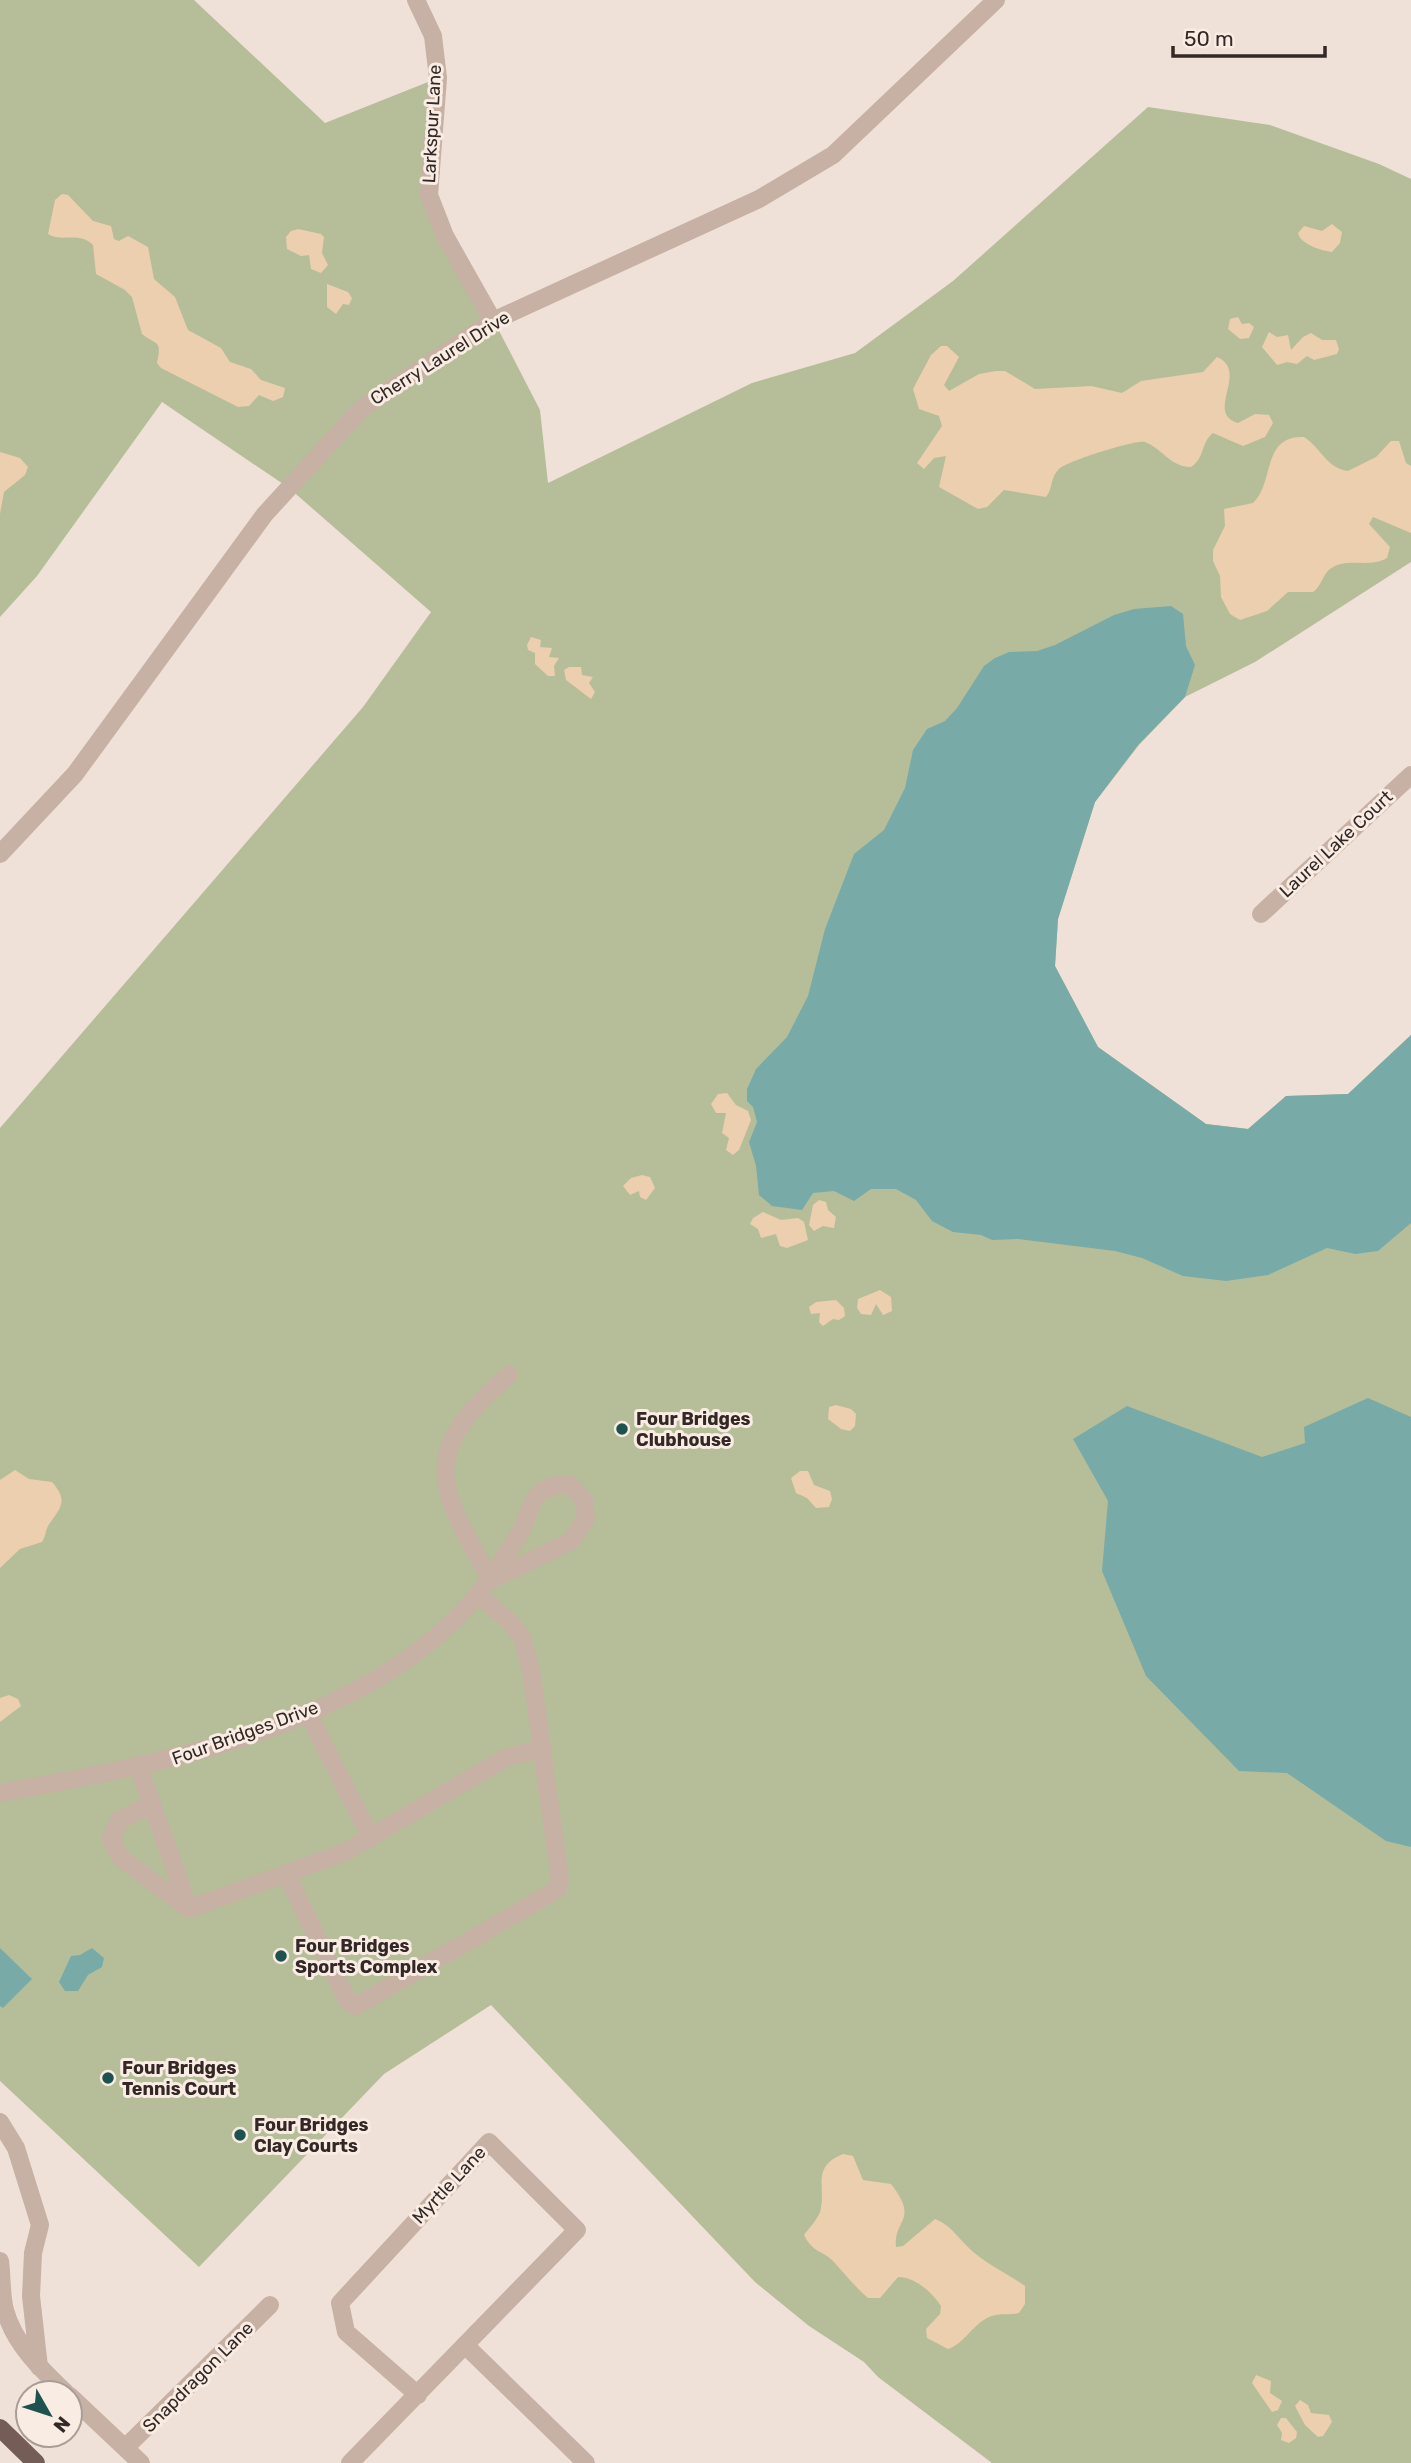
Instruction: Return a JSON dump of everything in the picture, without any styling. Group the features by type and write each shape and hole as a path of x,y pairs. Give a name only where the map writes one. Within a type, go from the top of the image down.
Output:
{"main road":[{"path":"0,2428 36,2463"}],"street":[{"name":"Larkspur Lane","path":"416,0 433,36 438,78 429,195 445,236 493,321"},
{"name":"Cherry Laurel Drive","path":"0,854 75,774 265,514 362,408 493,321 760,199 833,155 996,0"},
{"name":"Laurel Lake Court","path":"1261,914 1411,775"},
{"path":"491,1580 448,1501 445,1465 456,1429 473,1405 509,1375"},
{"name":"Four Bridges Drive","path":"0,1793 165,1762 307,1712 393,1672 454,1622 479,1595 523,1528 535,1498 550,1485 569,1484 584,1499 586,1519 571,1541 491,1580"},
{"path":"287,1875 347,2000 356,2006 558,1889 560,1879 531,1670 522,1637 511,1623 479,1595"},
{"path":"307,1712 371,1838"},
{"path":"189,1909 345,1852 507,1757 542,1749"},
{"path":"139,1767 189,1909"},
{"path":"152,1805 119,1819 111,1839 120,1857 189,1909"},
{"path":"0,2122 16,2148 40,2225 32,2268 31,2296 39,2367"},
{"name":"Myrtle Lane","path":"350,2463 467,2347 577,2230 488,2142 340,2304 346,2332 418,2395"},
{"path":"0,2261 5,2310 17,2337 51,2379"},
{"path":"1,2268 32,2268"},
{"name":"Snapdragon Lane","path":"125,2448 270,2305"},
{"path":"467,2347 586,2463"},
{"path":"84,2410 141,2463"}],"green space":[{"path":"0,0 194,0 325,123 438,78 429,195 540,410 548,483 752,383 855,353 953,281 1148,107 1270,125 1379,164 1411,179 1411,562 1255,662 1185,697 1139,745 1095,802 1058,919 1055,966 1098,1047 1206,1124 1248,1129 1286,1096 1348,1094 1411,1035 1411,2463 992,2463 878,2377 864,2362 809,2326 755,2282 491,2005 384,2074 199,2267 0,2081 0,1128 363,707 431,612 289,488 162,402 37,576 0,617"}],"sand":[{"path":"62,194 68,195 93,221 111,226 114,239 119,241 128,236 148,247 154,279 175,297 188,330 221,348 230,362 251,369 261,380 285,388 283,397 273,401 259,395 249,406 238,407 161,368 157,363 158,346 142,334 132,297 125,290 96,274 93,245 82,239 59,238 48,234 55,200"},
{"path":"1332,224 1342,232 1340,243 1332,252 1307,244 1298,233 1304,226 1322,231"},
{"path":"298,229 324,237 322,253 328,265 321,273 311,269 309,255 301,256 287,249 286,237 291,231"},
{"path":"327,284 348,292 352,298 349,305 343,304 336,314 327,307"},
{"path":"1238,317 1242,324 1249,323 1254,327 1249,338 1240,339 1228,329 1230,319"},
{"path":"1269,332 1277,337 1288,335 1291,350 1303,337 1311,333 1322,340 1336,340 1339,349 1337,354 1314,360 1307,356 1297,364 1287,362 1277,365 1262,347"},
{"path":"941,346 947,346 959,357 944,385 949,391 979,374 1005,371 1035,389 1091,386 1122,393 1141,381 1203,372 1217,357 1226,363 1229,372 1225,410 1229,418 1238,423 1255,414 1269,415 1273,423 1265,437 1243,446 1213,433 1206,441 1199,459 1191,467 1177,464 1145,442 1116,447 1059,469 1046,497 1004,490 987,507 978,509 939,487 946,456 934,458 924,469 917,463 942,426 939,416 919,409 913,389 931,355"},
{"path":"1304,437 1334,466 1348,471 1376,457 1391,441 1399,441 1406,463 1411,466 1411,533 1373,517 1369,524 1390,547 1387,558 1374,562 1339,564 1327,572 1313,592 1288,592 1267,611 1240,620 1230,614 1221,597 1220,576 1213,561 1213,550 1225,526 1224,509 1253,503 1260,494 1275,452 1281,444 1290,438"},
{"path":"0,452 20,458 28,467 25,475 4,492 0,514"},
{"path":"531,637 541,640 540,647 552,648 549,657 559,658 554,666 555,676 548,676 535,664 535,653 528,650 527,645"},
{"path":"581,667 582,675 593,677 589,683 595,692 591,699 566,680 564,670"},
{"path":"727,1093 736,1105 748,1111 751,1120 739,1150 733,1155 726,1150 729,1138 722,1133 726,1113 716,1113 711,1104 718,1094"},
{"path":"642,1175 650,1177 655,1188 646,1200 640,1197 639,1191 630,1195 623,1186 631,1178"},
{"path":"819,1200 826,1202 828,1210 836,1217 834,1228 823,1226 814,1231 809,1225 813,1205"},
{"path":"763,1212 781,1220 798,1218 804,1222 808,1240 787,1248 780,1246 776,1234 761,1238 758,1229 750,1224 753,1218"},
{"path":"880,1290 891,1297 892,1311 883,1315 876,1304 871,1315 861,1314 857,1308 858,1299"},
{"path":"836,1300 844,1308 845,1316 839,1320 833,1319 823,1326 819,1322 820,1313 811,1314 809,1307 816,1302"},
{"path":"836,1405 851,1409 856,1414 855,1426 850,1431 841,1429 828,1419 829,1407"},
{"path":"15,1470 29,1479 52,1482 62,1500 42,1542 20,1549 0,1568 0,1480"},
{"path":"800,1471 808,1471 814,1485 830,1491 832,1499 829,1507 816,1508 807,1498 796,1493 791,1478"},
{"path":"9,1695 18,1699 21,1706 0,1722 0,1698"},
{"path":"843,2154 853,2156 863,2180 891,2184 899,2196 905,2213 896,2238 896,2247 903,2246 935,2219 941,2221 982,2259 1025,2286 1025,2304 1019,2313 989,2317 948,2349 927,2338 926,2329 940,2314 941,2306 922,2286 898,2277 880,2298 868,2298 863,2294 833,2261 811,2245 804,2235 820,2212 822,2179 826,2165"},
{"path":"1256,2375 1271,2381 1270,2393 1282,2401 1278,2410 1272,2412 1252,2383"},
{"path":"1300,2400 1308,2405 1311,2413 1329,2415 1332,2422 1323,2436 1318,2437 1305,2425 1295,2406"},
{"path":"1281,2418 1286,2418 1297,2432 1296,2438 1289,2443 1281,2440 1282,2433 1277,2425"}],"water":[{"path":"1171,606 1183,614 1186,646 1195,665 1185,697 1138,745 1095,802 1058,919 1055,966 1098,1047 1206,1124 1248,1129 1286,1096 1348,1094 1411,1035 1411,1223 1378,1251 1355,1254 1327,1248 1268,1275 1226,1281 1183,1276 1142,1258 1115,1251 1018,1239 992,1240 981,1235 953,1232 932,1221 916,1200 896,1189 871,1189 854,1201 834,1191 813,1193 802,1210 772,1206 759,1195 756,1166 749,1142 757,1122 753,1107 747,1101 747,1089 756,1069 787,1037 808,996 825,929 854,854 884,830 905,788 913,750 927,729 945,721 957,708 984,666 995,658 1009,652 1037,651 1055,645 1114,615 1134,609"},
{"path":"1368,1398 1411,1417 1411,1847 1386,1841 1287,1773 1239,1771 1146,1676 1102,1571 1108,1501 1073,1439 1127,1406 1262,1457 1305,1443 1304,1427"},
{"path":"0,1948 32,1979 3,2008 0,2006"},
{"path":"92,1948 104,1958 102,1967 88,1975 78,1991 65,1991 59,1982 71,1956 80,1955"}],"place":[{"name":"Four Bridges Clubhouse","path":"622,1429"},
{"name":"Four Bridges Sports Complex","path":"281,1956"},
{"name":"Four Bridges Tennis Court","path":"108,2078"},
{"name":"Four Bridges Clay Courts","path":"240,2135"}]}
